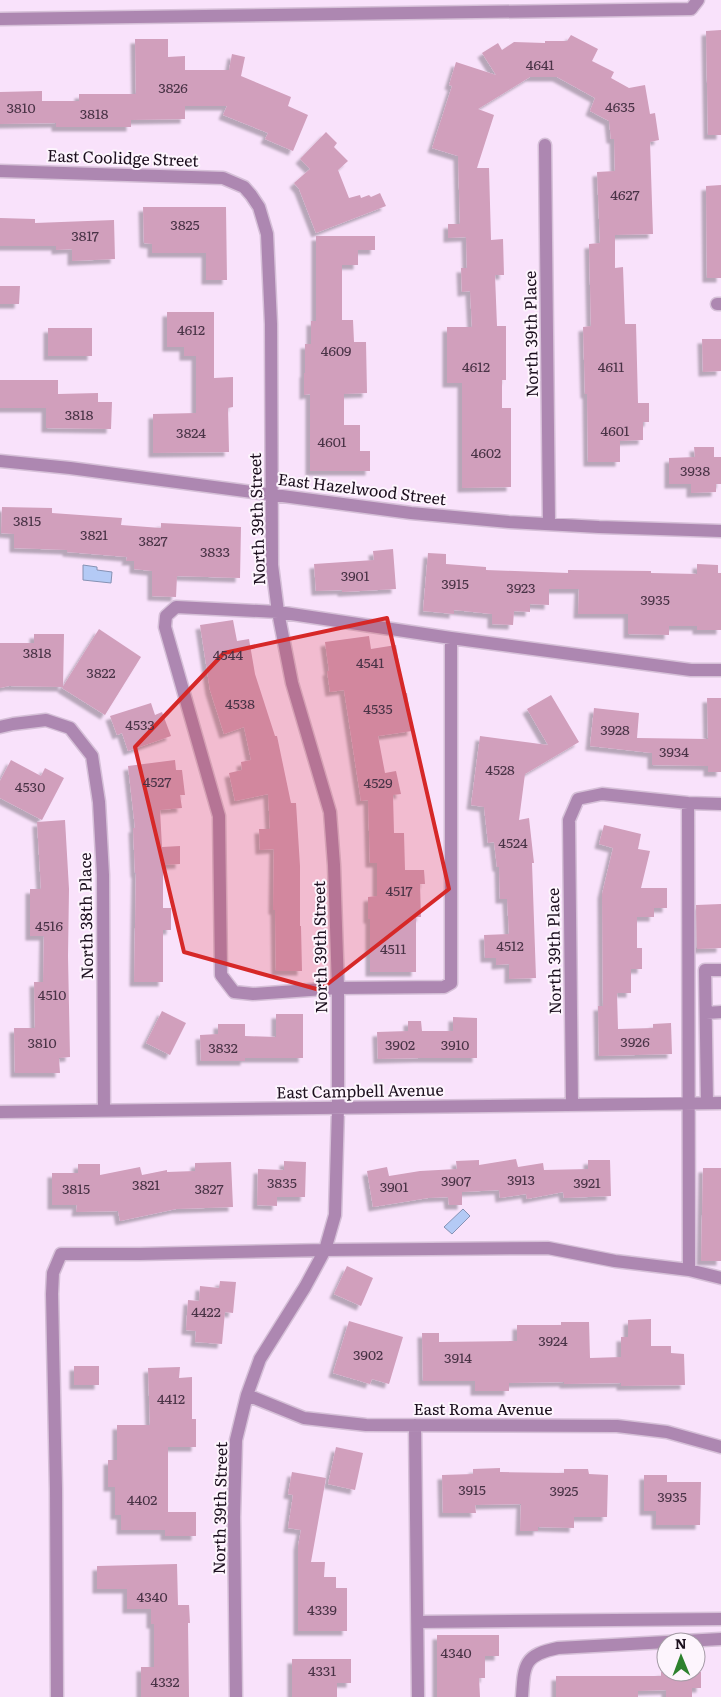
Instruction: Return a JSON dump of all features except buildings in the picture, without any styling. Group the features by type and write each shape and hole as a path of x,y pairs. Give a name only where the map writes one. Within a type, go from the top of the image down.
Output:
{"street":[{"path":"0,19 690,8 698,0"},
{"name":"North 39th Place","path":"545,145 549,523"},
{"name":"East Coolidge Street","path":"0,171 202,176 223,178 244,187"},
{"name":"North 39th Street","path":"236,1697 234,1517 236,1440 247,1395 260,1359 325,1250 335,1215 338,1108 338,988 334,864 330,812 292,683 278,612 272,565 270,324 267,234 258,207 244,187"},
{"name":"East Hazelwood Street","path":"0,461 70,468 411,513 599,528 721,532"},
{"path":"451,638 451,983 444,987 338,988 253,994 234,992 221,975 219,816 165,627 166,616 176,607 278,612 451,638 691,670 721,670"},
{"name":"North 38th Place","path":"0,727 46,720 70,728 92,756 99,802 103,874 104,1111"},
{"name":"North 39th Place","path":"572,1105 569,820 578,798 602,794 688,803"},
{"path":"689,1270 688,803 721,804"},
{"path":"707,1103 705,970 721,970"},
{"path":"706,1013 721,1012"},
{"name":"East Campbell Avenue","path":"0,1112 721,1103"},
{"path":"57,1697 56,1489 52,1294 53,1273 62,1254 548,1248 615,1261 689,1270 721,1278"},
{"name":"East Roma Avenue","path":"247,1395 304,1418 366,1425 617,1426 667,1432 721,1447"},
{"path":"415,1425 418,1697"},
{"path":"418,1622 721,1619"},
{"path":"522,1697 527,1663 533,1656 547,1650 721,1639"}],"highlighted area":[{"path":"387,618 449,889 320,990 184,952 135,747 224,653"}],"water":[{"path":"83,565 97,567 97,570 112,572 111,583 83,580"},
{"path":"463,1209 470,1216 452,1234 444,1227"}]}
